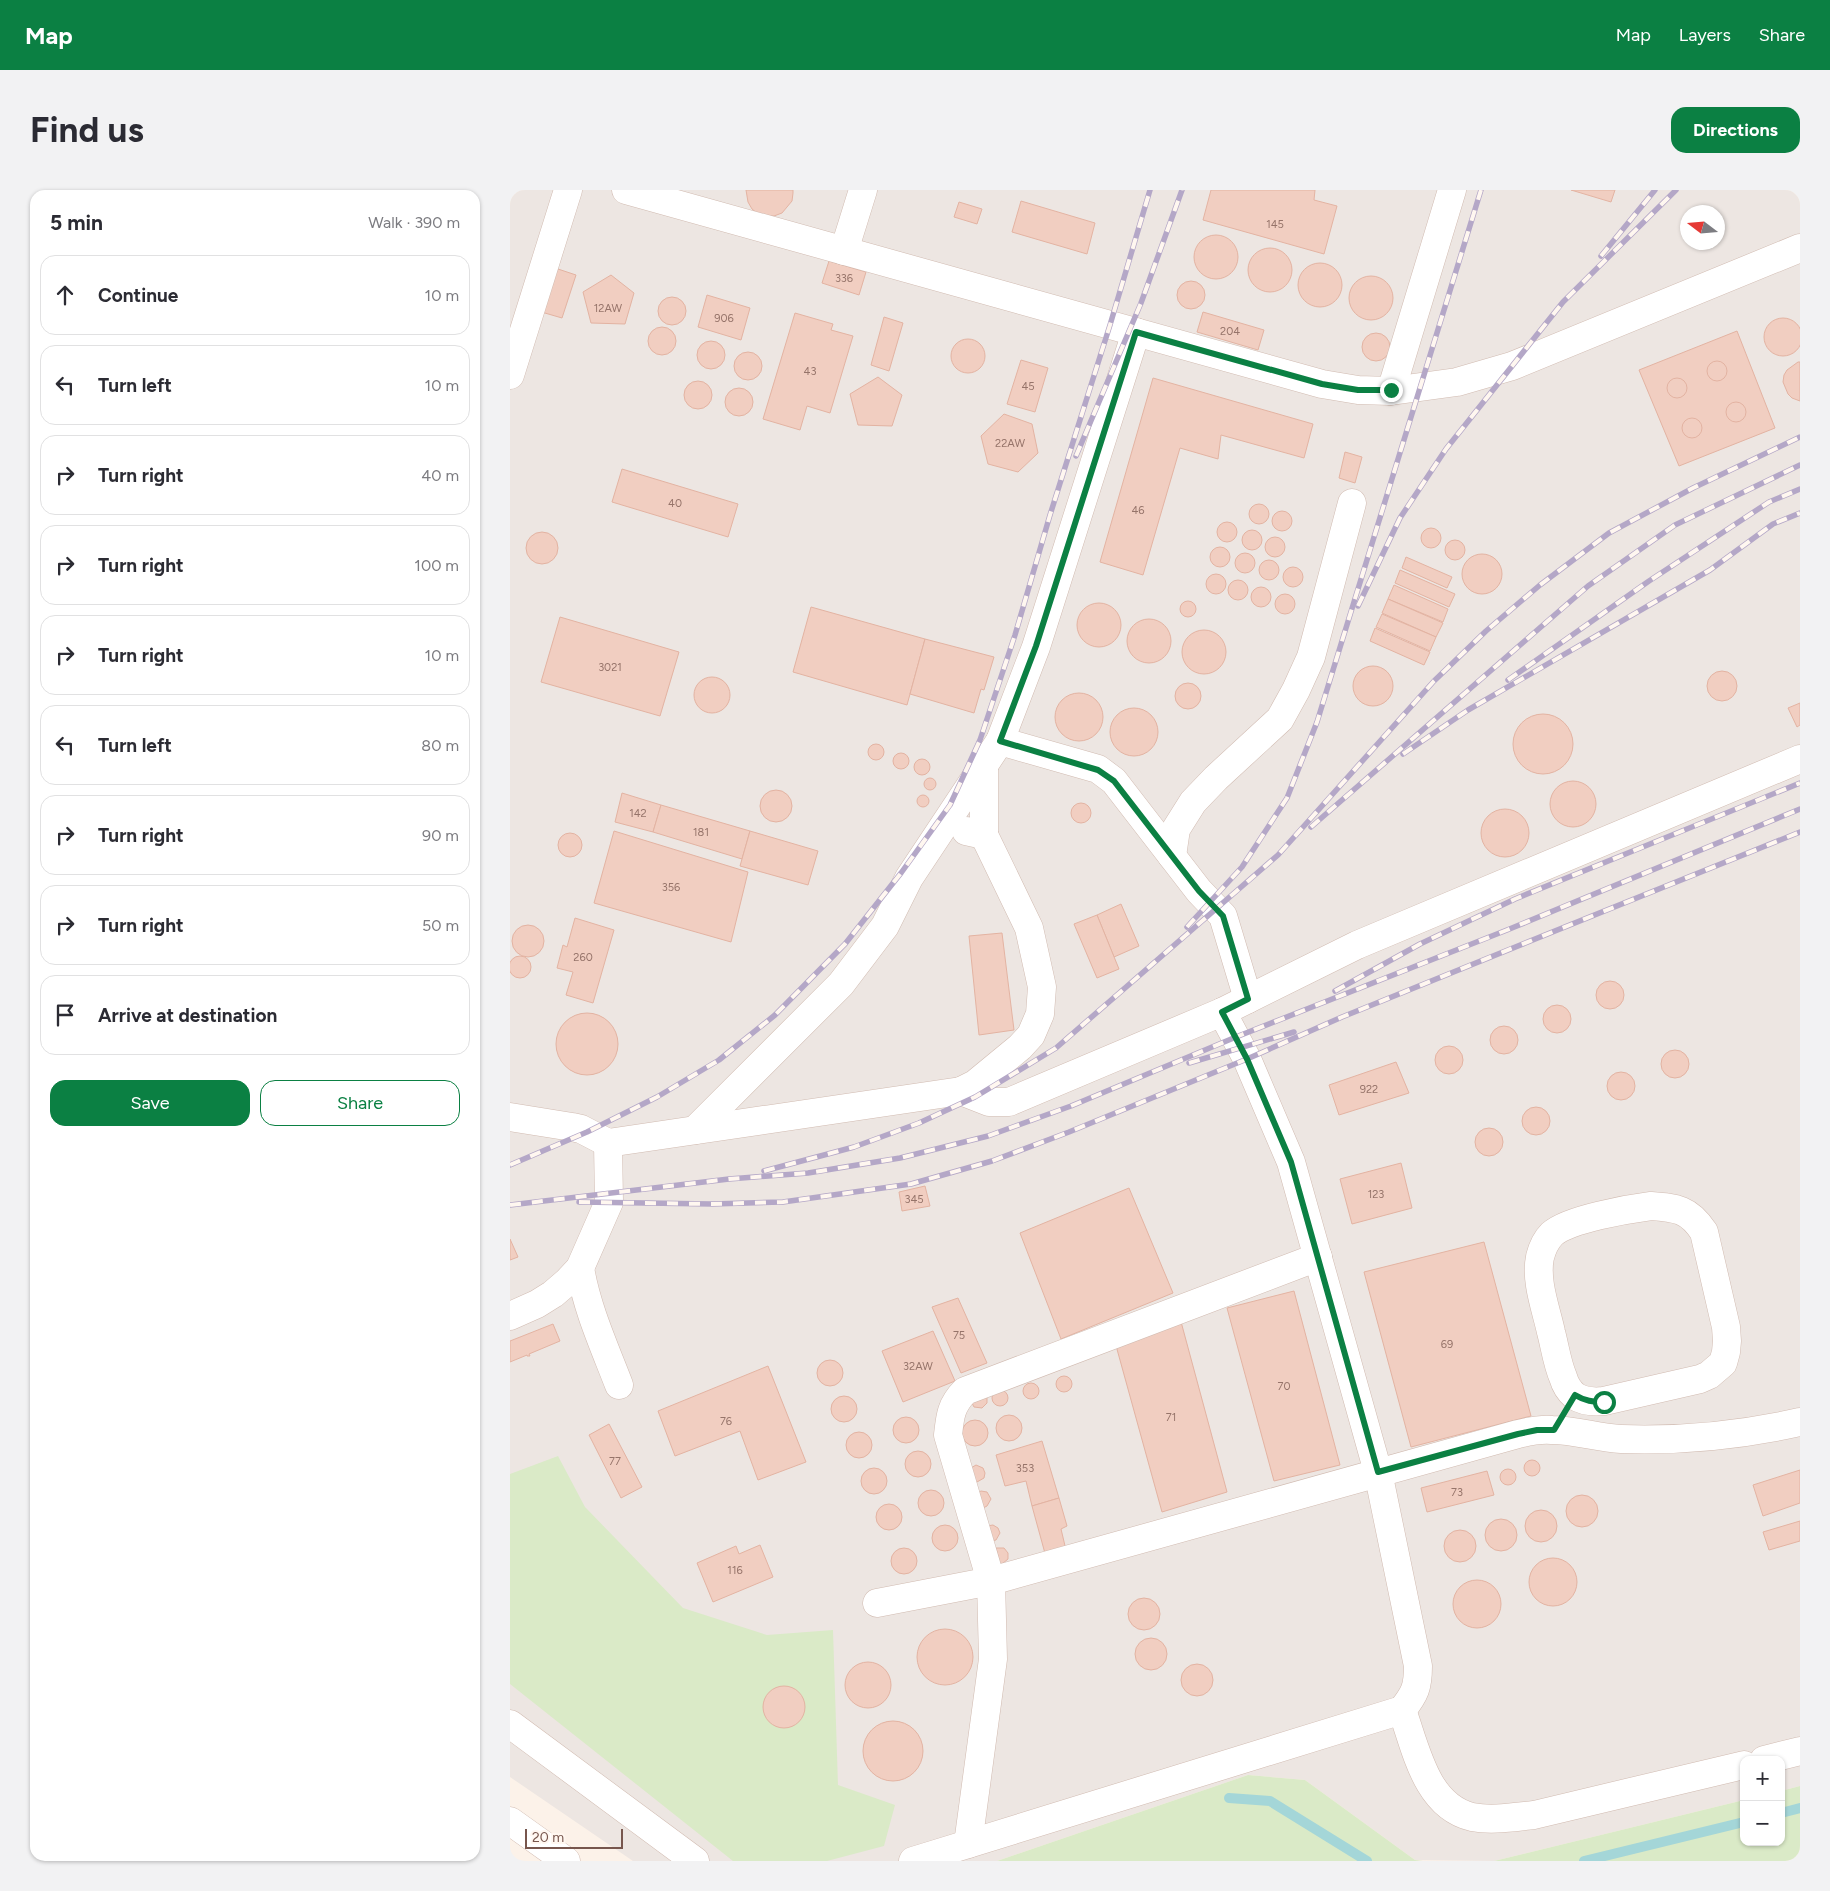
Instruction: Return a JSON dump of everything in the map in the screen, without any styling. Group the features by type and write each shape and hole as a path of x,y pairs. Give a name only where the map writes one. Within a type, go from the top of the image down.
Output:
{"street":[{"path":"510,375 568,190"},
{"path":"626,190 1322,384 1358,390 1391,390 1457,382 1512,366 1800,248"},
{"path":"844,251 863,190"},
{"path":"1391,390 1452,190"},
{"path":"695,1130 841,984 885,926 908,878 1000,741 1036,646 1136,332"},
{"path":"1172,856 1176,829 1194,802 1216,778 1280,718 1296,690 1312,657 1352,503"},
{"path":"1000,741 1098,770 1114,781 1199,891 1223,916 1248,999"},
{"path":"961,1091 989,1102 1009,1102 1222,1012 1357,945 1800,760"},
{"path":"510,1117 572,1127 587,1132 608,1143 961,1091 975,1084 1020,1047 1030,1034 1040,1014 1042,987 1029,928 984,835 984,764"},
{"path":"945,825 984,835"},
{"path":"913,1861 1402,1710 1414,1695 1418,1680 1418,1666 1378,1472 1318,1257 1291,1162 1247,1059 1222,1012"},
{"path":"510,1316 537,1304 553,1294 580,1268 609,1202 608,1143"},
{"path":"1666,1207 1680,1209 1689,1214 1697,1221 1704,1232 1726,1327 1727,1341 1723,1363 1716,1370 1700,1379 1604,1402 1582,1400 1575,1395 1568,1387 1559,1366 1541,1288 1540,1258 1544,1244 1562,1228 1575,1223 1639,1208 1666,1207"},
{"path":"968,1844 993,1659 991,1581 948,1435 950,1416 956,1400 965,1391 1318,1257"},
{"path":"580,1268 584,1290 619,1385"},
{"path":"1554,1430 1575,1395"},
{"path":"877,1603 991,1581 1378,1472 1537,1430 1554,1430 1619,1439 1668,1439 1742,1432 1800,1422"},
{"path":"1402,1710 1422,1768 1435,1793 1452,1809 1472,1817 1499,1819 1534,1815 1740,1765"},
{"path":"510,1724 695,1861"},
{"path":"1780,1756 1800,1751"},
{"path":"510,1821 566,1861"}],"shaded area":[{"path":"510,190 1800,190 1800,1786 1785,1790 1785,1756 1740,1756 1740,1801 1494,1861 1415,1860 1305,1780 1248,1775 997,1861 633,1861 510,1777"}],"green space":[{"path":"558,1456 585,1507 683,1608 767,1635 833,1630 838,1785 895,1805 884,1846 827,1861 733,1861 510,1684 510,1474"},
{"path":"1248,1775 1305,1780 1415,1860 1423,1861 997,1861"},
{"path":"1800,1786 1800,1861 1494,1861 1740,1801 1740,1846 1785,1846 1785,1790"}],"building":[{"path":"746,190 793,190 792,201 782,213 766,216 758,214 752,209 748,202"},
{"path":"1211,190 1315,190 1314,200 1337,206 1324,254 1203,220"},
{"path":"1571,190 1615,190 1611,202"},
{"path":"1021,201 1095,223 1087,254 1012,232"},
{"path":"959,202 982,209 977,224 954,217"},
{"path":"1216,235 1228,239 1234,245 1238,257 1234,269 1228,275 1216,279 1204,275 1198,269 1194,257 1198,245 1204,239"},
{"path":"1270,248 1282,252 1288,258 1292,270 1288,282 1282,288 1270,292 1258,288 1252,282 1248,270 1252,258 1258,252"},
{"path":"829,261 866,272 859,295 822,283"},
{"path":"1320,263 1332,267 1338,273 1342,285 1338,297 1332,303 1320,307 1308,303 1302,297 1298,285 1302,273 1308,267"},
{"path":"552,267 576,275 562,318 538,311"},
{"path":"611,275 634,293 625,324 591,323 583,292"},
{"path":"1371,276 1383,280 1389,286 1393,298 1389,310 1383,316 1371,320 1359,316 1353,310 1349,298 1353,286 1359,280"},
{"path":"1191,281 1201,285 1205,295 1201,305 1191,309 1181,305 1177,295 1181,285"},
{"path":"707,295 750,308 741,340 698,327"},
{"path":"672,297 682,301 686,311 682,321 672,325 662,321 658,311 662,301"},
{"path":"1203,312 1264,330 1258,350 1197,332"},
{"path":"795,313 833,324 831,330 853,336 830,413 807,406 800,430 763,419"},
{"path":"884,317 903,323 889,371 871,365"},
{"path":"1783,318 1797,323 1802,337 1797,351 1783,356 1769,351 1764,337 1769,323"},
{"path":"662,327 672,331 676,341 672,351 662,355 652,351 648,341 652,331"},
{"path":"1737,331 1775,428 1679,466 1639,370"},
{"path":"1376,333 1386,337 1390,347 1386,357 1376,361 1366,357 1362,347 1366,337"},
{"path":"968,339 980,344 985,356 980,368 968,373 956,368 951,356 956,344"},
{"path":"711,341 721,345 725,355 721,365 711,369 701,365 697,355 701,345"},
{"path":"748,352 758,356 762,366 758,376 748,380 738,376 734,366 738,356"},
{"path":"1021,360 1048,368 1035,412 1007,404"},
{"path":"1713,361 1721,361 1727,367 1727,375 1721,381 1713,381 1707,375 1707,367"},
{"path":"1800,362 1800,401 1788,394 1783,382 1787,370"},
{"path":"878,377 902,395 892,426 858,425 850,394"},
{"path":"1153,378 1313,424 1304,458 1221,435 1218,459 1180,448 1143,575 1100,562"},
{"path":"1677,378 1684,381 1687,388 1684,395 1677,398 1670,395 1667,388 1670,381"},
{"path":"698,381 708,385 712,395 708,405 698,409 688,405 684,395 688,385"},
{"path":"739,388 749,392 753,402 749,412 739,416 729,412 725,402 729,392"},
{"path":"1732,402 1740,402 1746,408 1746,416 1740,422 1732,422 1726,416 1726,408"},
{"path":"1004,414 1032,424 1038,453 1018,472 988,464 981,436"},
{"path":"1688,418 1696,418 1702,424 1702,432 1696,438 1688,438 1682,432 1682,424"},
{"path":"1345,452 1362,457 1355,483 1339,478"},
{"path":"622,469 738,504 728,537 612,502"},
{"path":"1255,504 1263,504 1269,510 1269,518 1263,524 1255,524 1249,518 1249,510"},
{"path":"1278,511 1286,511 1292,517 1292,525 1286,531 1278,531 1272,525 1272,517"},
{"path":"1223,522 1231,522 1237,528 1237,536 1231,542 1223,542 1217,536 1217,528"},
{"path":"1427,528 1435,528 1441,534 1441,542 1435,548 1427,548 1421,542 1421,534"},
{"path":"1248,530 1256,530 1262,536 1262,544 1256,550 1248,550 1242,544 1242,536"},
{"path":"542,532 548,533 553,537 557,542 557,554 553,559 548,563 542,564 536,563 531,559 527,554 526,548 527,542 531,537 536,533"},
{"path":"1271,537 1279,537 1285,543 1285,551 1279,557 1271,557 1265,551 1265,543"},
{"path":"1451,540 1459,540 1465,546 1465,554 1459,560 1451,560 1445,554 1445,546"},
{"path":"1216,547 1224,547 1230,553 1230,561 1224,567 1216,567 1210,561 1210,553"},
{"path":"1241,553 1249,553 1255,559 1255,567 1249,573 1241,573 1235,567 1235,559"},
{"path":"1482,554 1493,557 1499,563 1502,574 1499,585 1493,591 1482,594 1471,591 1465,585 1462,574 1465,563 1471,557"},
{"path":"1406,557 1452,577 1447,588 1402,568"},
{"path":"1265,560 1273,560 1279,566 1279,574 1273,580 1265,580 1259,574 1259,566"},
{"path":"1289,567 1297,567 1303,573 1303,581 1297,587 1289,587 1283,581 1283,573"},
{"path":"1400,570 1455,594 1449,607 1395,583"},
{"path":"1212,574 1220,574 1226,580 1226,588 1220,594 1212,594 1206,588 1206,580"},
{"path":"1234,580 1242,580 1248,586 1248,594 1242,600 1234,600 1228,594 1228,586"},
{"path":"1394,585 1448,609 1443,622 1388,599"},
{"path":"1257,587 1265,587 1271,593 1271,601 1265,607 1257,607 1251,601 1251,593"},
{"path":"1281,594 1289,594 1295,600 1295,608 1289,614 1281,614 1275,608 1275,600"},
{"path":"1388,599 1443,623 1436,637 1382,613"},
{"path":"1188,601 1194,603 1196,609 1194,615 1188,617 1182,615 1180,609 1182,603"},
{"path":"1099,603 1111,607 1117,613 1121,625 1117,637 1111,643 1099,647 1087,643 1081,637 1077,625 1081,613 1087,607"},
{"path":"811,607 925,639 907,705 793,672"},
{"path":"1382,614 1436,637 1430,651 1376,627"},
{"path":"560,617 679,652 660,716 541,682"},
{"path":"1149,619 1161,623 1167,629 1171,641 1167,653 1161,659 1149,663 1137,659 1131,653 1127,641 1131,629 1137,623"},
{"path":"1375,628 1430,652 1424,665 1370,641"},
{"path":"1204,630 1216,634 1222,640 1226,652 1222,664 1216,670 1204,674 1192,670 1186,664 1182,652 1186,640 1192,634"},
{"path":"925,639 994,657 984,690 981,689 974,713 910,694"},
{"path":"1373,666 1384,669 1390,675 1393,686 1390,697 1384,703 1373,706 1362,703 1356,697 1353,686 1356,675 1362,669"},
{"path":"1722,671 1728,672 1736,680 1736,692 1728,700 1722,701 1716,700 1708,692 1707,686 1708,680 1716,672"},
{"path":"712,677 719,678 725,682 729,688 729,702 725,708 719,712 712,713 705,712 699,708 695,702 694,695 695,688 699,682 705,678"},
{"path":"1188,683 1197,687 1201,696 1197,705 1188,709 1179,705 1175,696 1179,687"},
{"path":"1079,693 1088,695 1096,700 1101,708 1103,717 1101,726 1096,734 1088,739 1079,741 1070,739 1062,734 1057,726 1055,717 1057,708 1062,700 1070,695"},
{"path":"1800,703 1800,725 1797,727 1788,708"},
{"path":"1134,708 1143,710 1151,715 1156,723 1158,732 1156,741 1151,749 1143,754 1134,756 1125,754 1117,749 1112,741 1110,732 1112,723 1117,715 1125,710"},
{"path":"1543,714 1560,719 1568,727 1573,744 1568,761 1560,769 1543,774 1526,769 1518,761 1513,744 1518,727 1526,719"},
{"path":"873,744 879,744 884,749 882,758 873,760 868,755 868,749"},
{"path":"898,753 904,753 909,758 907,767 898,769 893,764 893,758"},
{"path":"919,759 925,759 930,764 928,773 919,775 914,770 914,764"},
{"path":"928,778 932,778 936,784 932,790 928,790 924,786 924,782"},
{"path":"1578,781 1590,787 1595,795 1595,813 1590,821 1582,826 1568,827 1556,821 1551,813 1550,799 1556,787 1564,782"},
{"path":"776,790 782,791 787,795 791,800 791,812 787,817 782,821 776,822 770,821 765,817 761,812 760,806 761,800 765,795 770,791"},
{"path":"622,793 661,805 653,832 615,822"},
{"path":"921,795 925,795 929,801 925,807 921,807 917,803 917,799"},
{"path":"1081,803 1088,806 1091,813 1088,820 1081,823 1074,820 1071,813 1074,806"},
{"path":"661,805 750,831 742,859 653,832"},
{"path":"1505,809 1514,811 1522,816 1527,824 1529,833 1527,842 1522,850 1514,855 1505,857 1496,855 1488,850 1483,842 1481,833 1483,824 1488,816 1496,811"},
{"path":"614,831 748,872 731,942 594,903"},
{"path":"750,831 818,851 808,885 740,866"},
{"path":"570,833 578,837 582,845 578,853 570,857 562,853 558,845 562,837"},
{"path":"1121,904 1139,946 1114,957 1097,915"},
{"path":"1097,915 1119,969 1097,978 1074,924"},
{"path":"575,918 614,930 593,1003 566,995 573,972 557,968 563,945 567,947"},
{"path":"528,925 539,930 544,941 539,952 528,957 517,952 512,941 517,930"},
{"path":"1002,933 1014,1030 979,1035 969,936"},
{"path":"520,956 528,959 531,967 528,975 520,978 512,975 509,967 512,959"},
{"path":"1610,981 1620,985 1624,995 1620,1005 1610,1009 1600,1005 1596,995 1600,985"},
{"path":"1557,1005 1567,1009 1571,1019 1567,1029 1557,1033 1547,1029 1543,1019 1547,1009"},
{"path":"581,1013 593,1013 609,1022 616,1032 618,1044 616,1056 609,1066 593,1075 581,1075 570,1070 561,1061 556,1050 556,1038 561,1027 570,1018"},
{"path":"1504,1026 1514,1030 1518,1040 1514,1050 1504,1054 1494,1050 1490,1040 1494,1030"},
{"path":"1449,1046 1459,1050 1463,1060 1459,1070 1449,1074 1439,1070 1435,1060 1439,1050"},
{"path":"1675,1050 1685,1054 1689,1064 1685,1074 1675,1078 1665,1074 1661,1064 1665,1054"},
{"path":"1396,1062 1409,1093 1339,1115 1329,1085"},
{"path":"1621,1072 1631,1076 1635,1086 1631,1096 1621,1100 1611,1096 1607,1086 1611,1076"},
{"path":"1536,1107 1546,1111 1550,1121 1546,1131 1536,1135 1526,1131 1522,1121 1526,1111"},
{"path":"1489,1128 1499,1132 1503,1142 1499,1152 1489,1156 1479,1152 1475,1142 1479,1132"},
{"path":"1401,1163 1412,1208 1352,1224 1340,1179"},
{"path":"925,1186 930,1206 902,1211 899,1192"},
{"path":"1129,1188 1173,1293 1061,1339 1020,1233"},
{"path":"510,1239 518,1257 510,1260"},
{"path":"1484,1242 1531,1416 1411,1447 1364,1272"},
{"path":"1294,1291 1340,1465 1274,1481 1227,1308"},
{"path":"958,1298 987,1363 961,1373 932,1307"},
{"path":"1180,1318 1227,1492 1162,1512 1115,1342"},
{"path":"553,1324 560,1341 529,1354 530,1356 527,1355 510,1362 510,1341"},
{"path":"933,1331 955,1381 903,1402 882,1351"},
{"path":"830,1360 839,1364 843,1373 839,1382 830,1386 821,1382 817,1373 821,1364"},
{"path":"768,1366 806,1462 758,1480 740,1431 675,1456 658,1411"},
{"path":"1061,1376 1067,1376 1072,1381 1070,1390 1061,1392 1056,1387 1056,1381"},
{"path":"1028,1383 1034,1383 1039,1388 1037,1397 1028,1399 1023,1394 1023,1388"},
{"path":"1000,1390 1006,1392 1008,1398 1006,1404 1000,1406 994,1404 992,1398 994,1392"},
{"path":"844,1396 853,1400 857,1409 853,1418 844,1422 835,1418 831,1409 835,1400"},
{"path":"987,1397 987,1403 982,1408 974,1407 972,1403"},
{"path":"1009,1415 1018,1419 1022,1428 1018,1437 1009,1441 1000,1437 996,1428 1000,1419"},
{"path":"906,1417 915,1421 919,1430 915,1439 906,1443 897,1439 893,1430 897,1421"},
{"path":"975,1420 984,1424 988,1433 984,1442 975,1446 966,1442 962,1433 966,1424"},
{"path":"609,1424 642,1487 621,1498 589,1435"},
{"path":"859,1432 868,1436 872,1445 868,1454 859,1458 850,1454 846,1445 850,1436"},
{"path":"1042,1441 1059,1498 1032,1506 1026,1481 1005,1486 996,1455"},
{"path":"918,1451 927,1455 931,1464 927,1473 918,1477 909,1473 905,1464 909,1455"},
{"path":"1529,1460 1535,1460 1540,1465 1538,1474 1529,1476 1524,1471 1524,1465"},
{"path":"976,1465 983,1468 985,1473 984,1478 977,1482 974,1481 971,1468"},
{"path":"874,1468 883,1472 887,1481 883,1490 874,1494 865,1490 861,1481 865,1472"},
{"path":"1505,1469 1511,1469 1516,1474 1514,1483 1505,1485 1500,1480 1500,1474"},
{"path":"1800,1470 1800,1503 1763,1516 1753,1485"},
{"path":"1487,1471 1494,1495 1427,1512 1421,1488"},
{"path":"931,1490 940,1494 944,1503 940,1512 931,1516 922,1512 918,1503 922,1494"},
{"path":"979,1492 987,1492 991,1499 987,1506 983,1508"},
{"path":"1582,1495 1593,1500 1598,1511 1593,1522 1582,1527 1571,1522 1566,1511 1571,1500"},
{"path":"1059,1498 1067,1526 1061,1529 1066,1550 1046,1557 1032,1506"},
{"path":"889,1504 898,1508 902,1517 898,1526 889,1530 880,1526 876,1517 880,1508"},
{"path":"1541,1510 1552,1515 1557,1526 1552,1537 1541,1542 1530,1537 1525,1526 1530,1515"},
{"path":"1501,1519 1512,1524 1517,1535 1512,1546 1501,1551 1490,1546 1485,1535 1490,1524"},
{"path":"1800,1521 1800,1541 1769,1550 1763,1532"},
{"path":"945,1525 954,1529 958,1538 954,1547 945,1551 936,1547 932,1538 936,1529"},
{"path":"993,1525 998,1528 1000,1533 996,1540 991,1541 987,1526"},
{"path":"1460,1530 1471,1535 1476,1546 1471,1557 1460,1562 1449,1557 1444,1546 1449,1535"},
{"path":"760,1545 773,1577 713,1602 697,1563 736,1546 739,1554"},
{"path":"904,1548 913,1552 917,1561 913,1570 904,1574 895,1570 891,1561 895,1552"},
{"path":"996,1548 1004,1548 1008,1553 1008,1559 1002,1564 1000,1564"},
{"path":"1553,1558 1562,1560 1570,1565 1575,1573 1577,1582 1575,1591 1570,1599 1562,1604 1553,1606 1544,1604 1536,1599 1531,1591 1529,1582 1531,1573 1536,1565 1544,1560"},
{"path":"1477,1580 1486,1582 1494,1587 1499,1595 1501,1604 1499,1613 1494,1621 1486,1626 1477,1628 1468,1626 1460,1621 1455,1613 1453,1604 1455,1595 1460,1587 1468,1582"},
{"path":"1144,1598 1155,1603 1160,1614 1155,1625 1144,1630 1133,1625 1128,1614 1133,1603"},
{"path":"945,1629 965,1637 973,1657 965,1677 945,1685 925,1677 917,1657 925,1637"},
{"path":"1151,1638 1162,1643 1167,1654 1162,1665 1151,1670 1140,1665 1135,1654 1140,1643"},
{"path":"868,1662 881,1666 887,1672 891,1685 887,1698 881,1704 868,1708 855,1704 849,1698 845,1685 849,1672 855,1666"},
{"path":"1197,1664 1208,1669 1213,1680 1208,1691 1197,1696 1186,1691 1181,1680 1186,1669"},
{"path":"788,1686 796,1689 802,1695 805,1707 802,1719 796,1725 780,1728 772,1725 766,1719 763,1703 766,1695 772,1689"},
{"path":"887,1721 899,1721 910,1726 918,1734 923,1745 921,1763 910,1776 899,1781 887,1781 876,1776 868,1768 863,1757 863,1745 868,1734 876,1726"}],"waterway":[{"path":"1229,1798 1270,1801 1367,1861"},
{"path":"1785,1812 1800,1808"},
{"path":"1584,1861 1740,1823"}],"railway":[{"path":"510,1165 587,1132 657,1097 719,1060 775,1015 845,944 901,873 950,805 980,740 1015,635 1150,190"},
{"path":"1076,456 1141,303 1182,190"},
{"path":"1187,927 1242,867 1287,798 1317,722 1481,190"},
{"path":"1601,256 1655,190"},
{"path":"1358,606 1400,518 1446,449 1563,302 1676,190"},
{"path":"764,1171 854,1147 919,1123 975,1097 1056,1048 1278,855 1434,681 1486,631 1540,585 1609,533 1693,488 1800,437"},
{"path":"1311,827 1588,586 1675,525 1800,465"},
{"path":"1508,680 1649,581 1769,502 1800,489"},
{"path":"1403,754 1468,710 1710,570 1773,524 1800,513"},
{"path":"1335,991 1420,944 1515,899 1800,783"},
{"path":"510,1205 729,1179 808,1173 900,1158 988,1136 1071,1106 1236,1037 1507,930 1800,809"},
{"path":"579,1202 712,1204 783,1202 911,1184 992,1161 1069,1132 1247,1059 1342,1017 1800,832"},
{"path":"1189,1063 1294,1032"}],"route":[{"path":"1391,390 1358,390 1322,384 1136,332 1036,646 1000,741 1098,770 1114,781 1199,891 1223,916 1248,999 1222,1012 1247,1059 1291,1162 1378,1472 1518,1434 1537,1430 1554,1430 1575,1395 1582,1400 1604,1402"}]}
